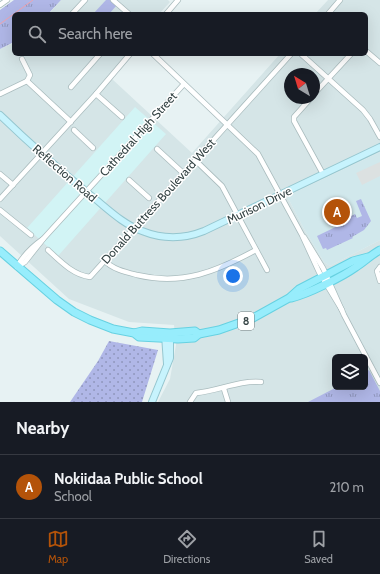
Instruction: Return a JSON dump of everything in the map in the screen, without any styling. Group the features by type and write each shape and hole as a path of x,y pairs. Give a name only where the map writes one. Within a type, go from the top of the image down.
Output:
{"main road":[{"name":"8","path":"0,251 41,288 74,312 113,329 134,333 142,331 167,336 195,331 199,334 237,325 290,298 302,296 353,261 368,257 380,250"}],"street":[{"path":"0,4 7,0"},
{"path":"74,12 85,0"},
{"path":"113,0 127,12"},
{"path":"168,12 178,0"},
{"path":"330,12 340,0"},
{"path":"368,53 380,63"},
{"path":"71,86 98,56"},
{"path":"0,199 71,122 128,56"},
{"path":"154,56 255,150 326,279 380,383"},
{"name":"Donald Buttress Boulevard West","path":"48,250 75,272 90,277 289,56"},
{"path":"303,56 367,114 380,137"},
{"path":"320,88 349,56"},
{"path":"0,94 27,82 30,75 22,59"},
{"path":"27,82 71,122"},
{"name":"Cathedral High Street","path":"17,267 25,262 44,238 184,84"},
{"path":"96,94 122,117"},
{"path":"306,104 294,117 294,121 323,174"},
{"name":"Reflection Road","path":"0,115 86,192 133,228"},
{"path":"74,130 93,148"},
{"name":"Murison Drive","path":"133,228 155,236 181,237 199,233 380,147"},
{"path":"157,149 183,173"},
{"path":"195,160 218,181 267,270"},
{"path":"0,174 14,185"},
{"path":"129,180 149,198"},
{"path":"0,210 31,235"},
{"path":"104,260 117,269 144,276 179,278 213,271 256,250"},
{"path":"380,267 377,271 380,280"},
{"path":"152,402 161,384 166,364 167,336"},
{"path":"190,402 196,393 224,389 251,381 261,382"},
{"path":"224,389 228,402"}],"shaded area":[{"path":"61,0 168,0 170,2 161,12 51,12"},
{"path":"328,0 380,0 380,152 287,196 303,227 324,262 330,266 380,240 380,402 158,402 170,379 176,345 174,325 129,322 69,299 0,236 0,49 12,44 12,56 127,56 112,79 192,153 278,56 368,56 368,12 317,12"},
{"path":"135,107 166,134 58,256 27,228"},
{"path":"380,152 380,240 330,266 324,262 303,227 287,196"},
{"path":"380,162 380,176 362,185 356,173"}],"green space":[{"path":"14,0 61,0 50,12 12,12 12,43 0,49 0,10"},
{"path":"106,0 110,0 117,5 111,12 95,12"},
{"path":"361,199 371,221 364,230 352,237 353,238 327,250 326,248 323,249 317,236 350,220 349,217 355,214 357,218 362,216 356,201"},
{"path":"109,341 158,350 142,402 70,402 98,361"},
{"path":"368,370 380,391 380,402 308,402 332,390 368,390"}],"waterway":[{"path":"16,12 33,0"},
{"path":"0,24 12,15"}],"place":[{"name":"Nokiidaa Public School","path":"337,212"}]}
